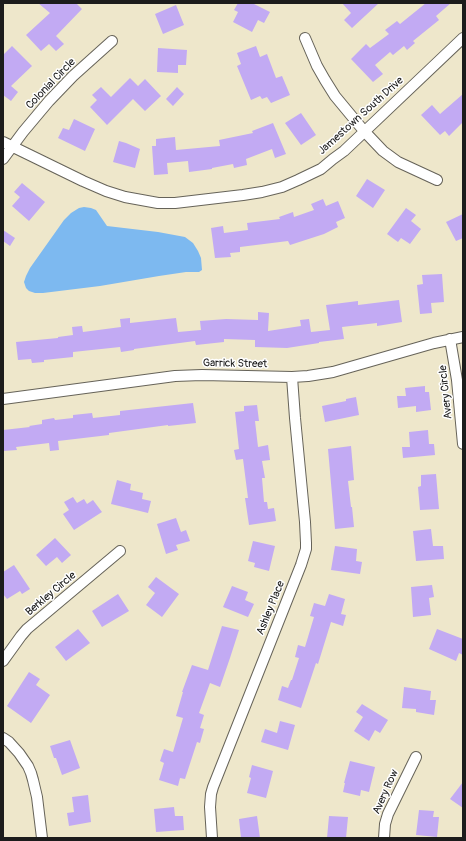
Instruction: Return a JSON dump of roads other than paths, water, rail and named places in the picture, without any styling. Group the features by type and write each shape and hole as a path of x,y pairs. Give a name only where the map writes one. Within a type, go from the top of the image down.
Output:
{"street":[{"path":"305,38 317,66 325,80 339,101 364,131 383,151 398,162 437,180"},
{"name":"Jamestown South Drive","path":"8,145 106,191 125,198 158,203 175,203 243,196 262,192 310,175 344,151 463,38"},
{"name":"Colonial Circle","path":"3,159 8,145 73,76 112,41"},
{"name":"Garrick Street","path":"3,398 175,376 202,374 292,377 308,376 333,372 450,339 463,337"},
{"name":"Avery Circle","path":"450,339 457,375 463,444"},
{"name":"Ashley Place","path":"212,838 210,807 213,787 306,549 292,377"},
{"name":"Berkley Circle","path":"3,661 27,629 120,551"},
{"path":"3,738 19,753 31,773 37,797 42,838"},
{"name":"Avery Row","path":"384,838 385,824 388,814 416,756"}],"water":[{"path":"84,207 96,210 107,226 185,237 193,243 198,251 201,258 202,270 199,272 186,272 100,286 43,293 29,291 24,282 30,268 64,220 71,213"}]}
